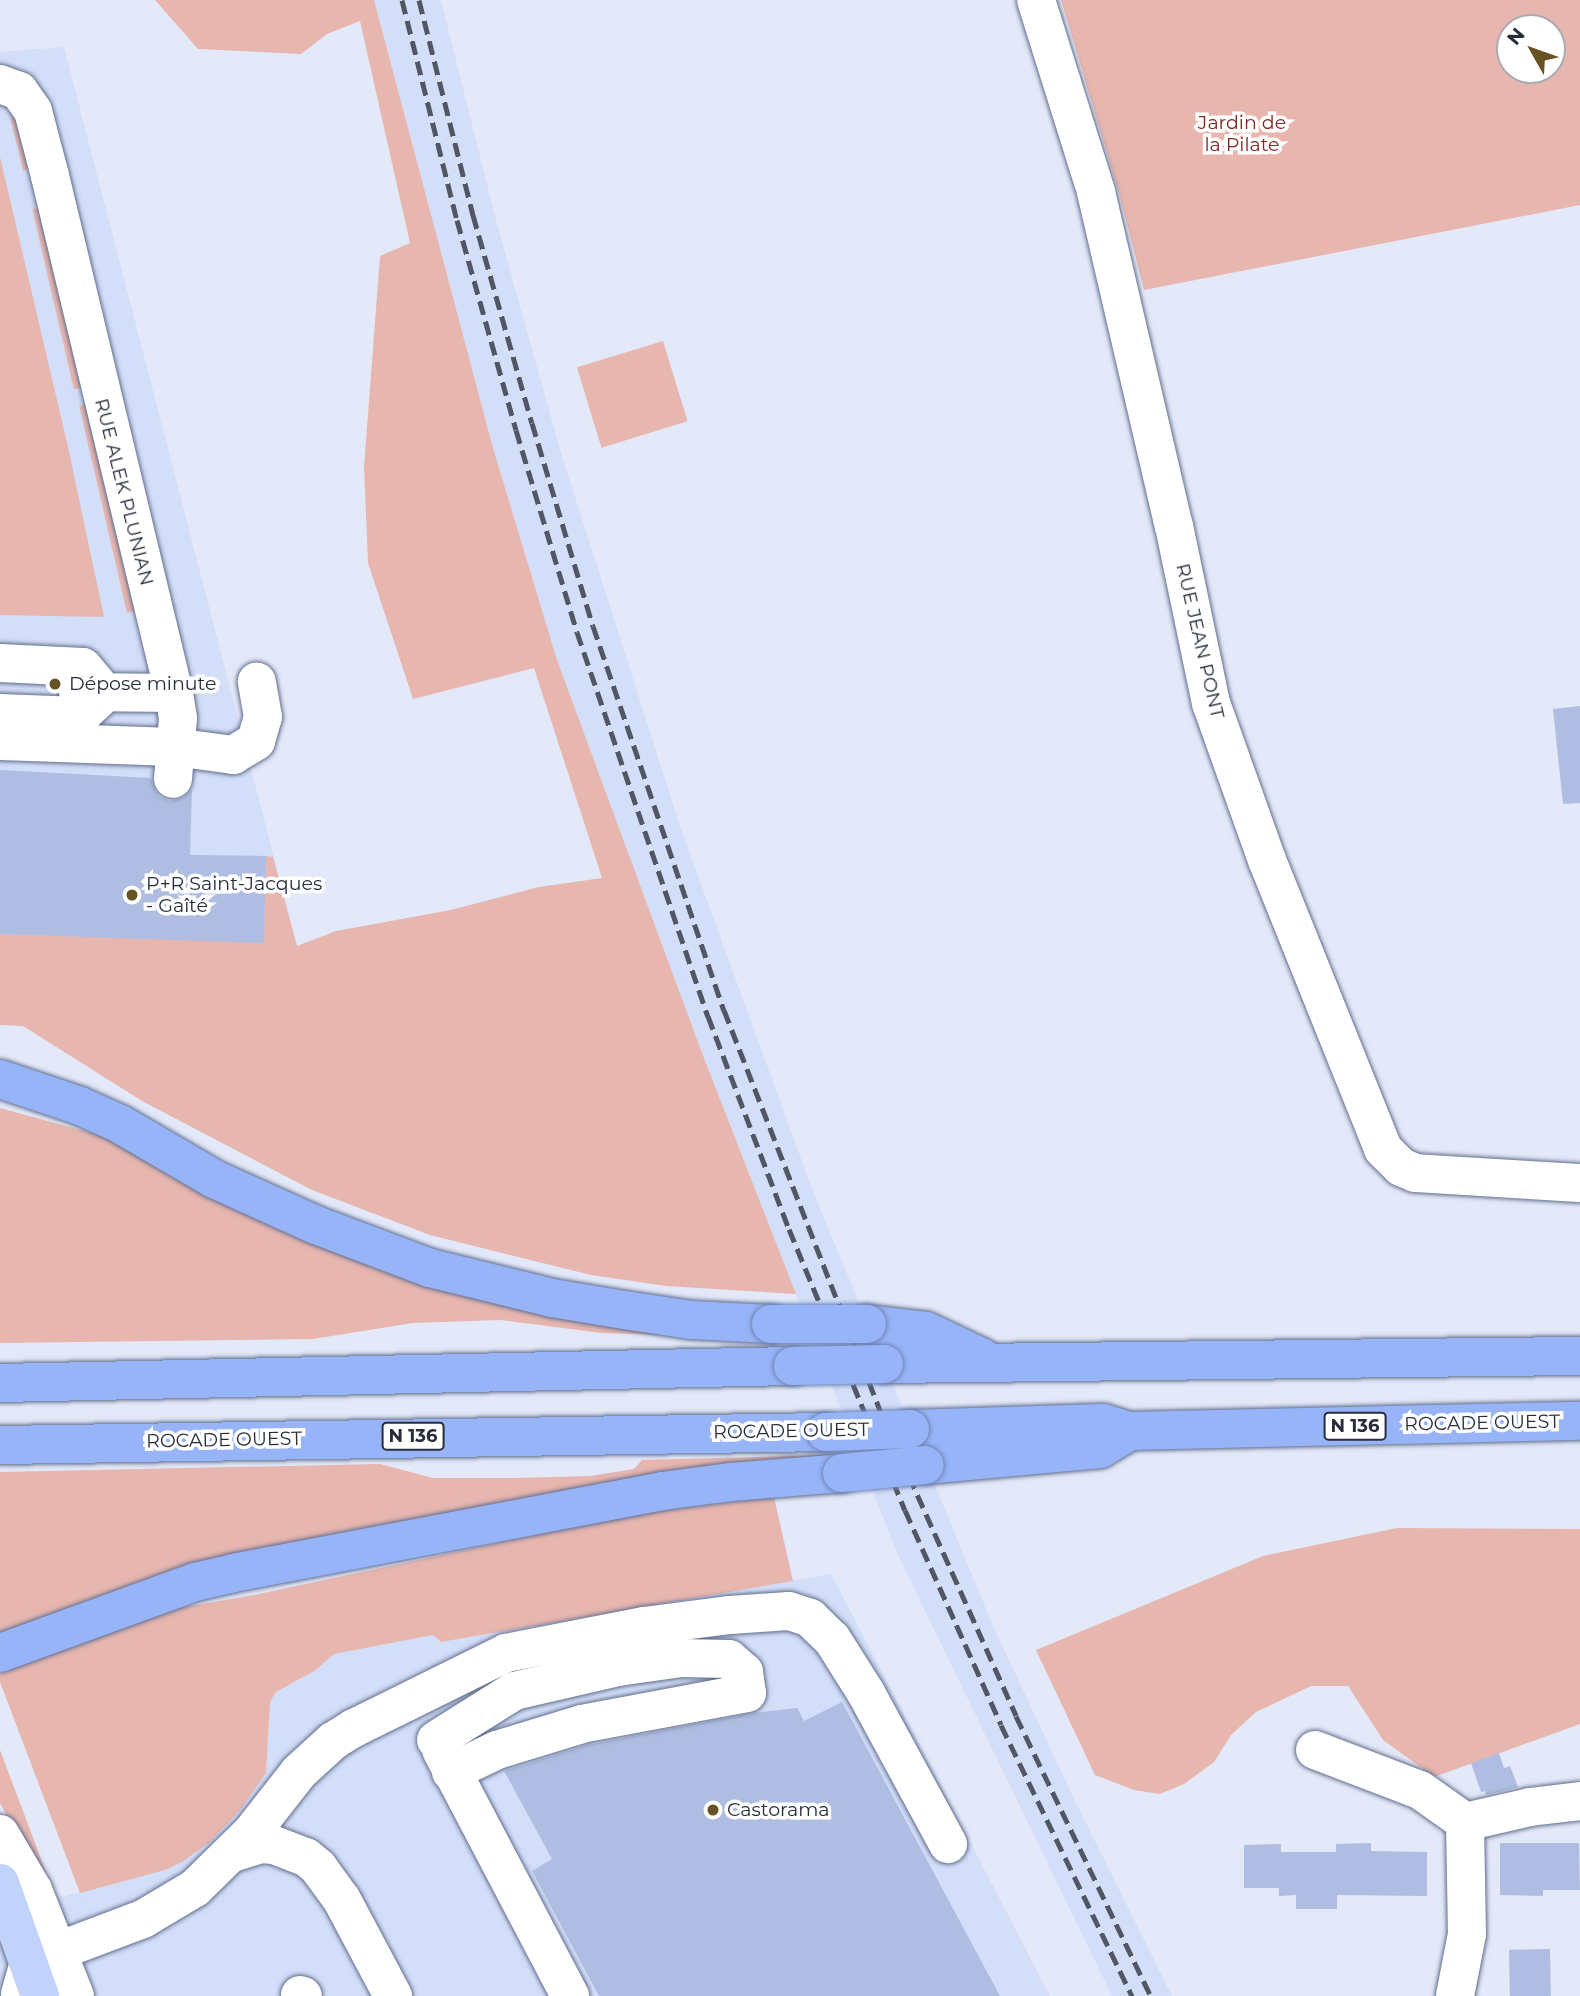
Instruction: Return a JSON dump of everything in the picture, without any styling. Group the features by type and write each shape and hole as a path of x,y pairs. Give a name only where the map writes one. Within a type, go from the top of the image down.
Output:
{"highway":[{"path":"0,1079 80,1106 120,1124 214,1179 327,1230 430,1268 552,1298 692,1320 771,1324 867,1324 926,1332 991,1362"},
{"path":"0,1383 991,1362 1580,1356"},
{"name":"ROCADE OUEST","path":"0,1445 826,1432 1103,1423 1130,1431 1580,1421"},
{"path":"0,1653 195,1582 233,1573 662,1491 731,1482 1100,1450 1130,1431"}],"main road":[{"path":"0,1883 29,1969"}],"street":[{"name":"RUE JEAN PONT","path":"1036,0 1096,192 1174,526 1211,703 1267,860 1383,1149 1401,1167 1415,1173 1580,1183"},
{"name":"RUE ALEK PLUNIAN","path":"0,84 19,91 33,111 174,693 178,718 174,763"},
{"path":"0,663 83,667 105,692"},
{"path":"0,741 93,760 174,763 233,755 256,741 262,717 257,682"},
{"path":"0,690 174,693"},
{"path":"0,713 80,716 105,692"},
{"path":"29,1969 143,1919 195,1888 233,1853 310,1762 332,1741 506,1653 644,1626 789,1611 810,1618 832,1639 866,1693 948,1844"},
{"path":"681,1658 729,1659 744,1672 747,1693 582,1724 497,1750 444,1756 514,1691 618,1667 681,1658"},
{"path":"372,1720 386,1715 401,1715 415,1721 444,1756 570,1996"},
{"path":"1315,1750 1420,1790 1465,1822 1530,1807 1580,1801"},
{"path":"1455,1996 1467,1934 1465,1822"},
{"path":"0,1834 33,1890 29,1969"},
{"path":"233,1853 262,1844 274,1845 306,1857 318,1867 342,1900 393,1996"},
{"path":"29,1969 75,1996"}],"shaded area":[{"path":"374,0 441,0 496,220 561,453 681,829 812,1189 994,1628 1074,1799 1172,1996 1112,1996 897,1553 702,1053 557,660 493,448"},
{"path":"64,47 307,985 0,985 0,52"},
{"path":"831,1574 1050,1996 0,1996 0,1913 165,1870 266,1773 270,1702 276,1692 316,1670 334,1654 434,1635 441,1642"}],"green space":[{"path":"155,0 374,0 493,448 557,660 702,1053 796,1294 666,1286 591,1275 430,1235 312,1190 142,1101 23,1026 0,1025 0,934 264,942 266,856 273,857 297,946 336,931 451,910 539,887 602,878 534,668 413,699 368,563 364,467 380,256 410,243 360,21 327,34 301,54 198,49"},
{"name":"Jardin de la Pilate","path":"1061,0 1580,0 1580,205 1144,290 1119,193"},
{"path":"19,116 32,168 23,171 10,118"},
{"path":"0,157 68,447 104,617 0,615"},
{"path":"41,207 83,387 74,389 32,209"},
{"path":"663,341 688,421 601,448 577,367"},
{"path":"88,404 136,611 127,613 79,406"},
{"path":"0,1108 110,1138 664,1335 602,1333 501,1320 413,1323 313,1339 0,1343"},
{"path":"828,1455 829,1462 0,1634 0,1472 380,1464 433,1478 515,1478 590,1476 634,1469 642,1460"},
{"path":"774,1497 793,1581 441,1642 433,1635 334,1654 316,1670 276,1692 270,1702 266,1773 240,1810 210,1842 182,1862 165,1870 80,1893 0,1682 0,1674 167,1610 254,1595 635,1514"},
{"path":"1397,1528 1580,1529 1580,1724 1434,1777 1383,1740 1348,1686 1311,1686 1256,1712 1231,1735 1214,1762 1184,1784 1160,1794 1134,1790 1095,1775 1036,1650 1263,1556"},
{"path":"0,1750 26,1819 66,1926 0,1803"}],"building":[{"path":"1580,706 1580,803 1563,804 1553,709"},
{"name":"P+R Saint-Jacques - Gaîté","path":"0,770 151,778 160,797 171,801 183,798 192,790 190,855 266,856 264,943 0,934"},
{"name":"Castorama","path":"842,1702 1000,1996 599,1996 532,1871 552,1859 504,1771 587,1745 754,1713 797,1708 804,1721"},
{"path":"1499,1753 1504,1768 1510,1766 1518,1787 1486,1795 1485,1791 1481,1792 1471,1763"},
{"path":"1371,1843 1371,1851 1427,1852 1427,1896 1337,1895 1337,1909 1296,1909 1296,1895 1279,1896 1279,1888 1244,1888 1244,1845 1281,1844 1281,1852 1336,1852 1336,1844"},
{"path":"1500,1843 1579,1843 1580,1890 1543,1890 1543,1896 1500,1895"},
{"path":"1550,1949 1551,1996 1510,1996 1509,1950"}],"railway":[{"path":"402,0 457,220 516,430 577,632 708,1016 789,1229 905,1510 1001,1725 1132,1996"},
{"path":"419,0 473,215 593,626 724,1010 883,1418 1016,1716 1151,1996"}],"place":[{"name":"Dépose minute","path":"55,684"},
{"name":"P+R Saint-Jacques - Gaîté","path":"132,895"},
{"name":"Castorama","path":"713,1810"}]}
